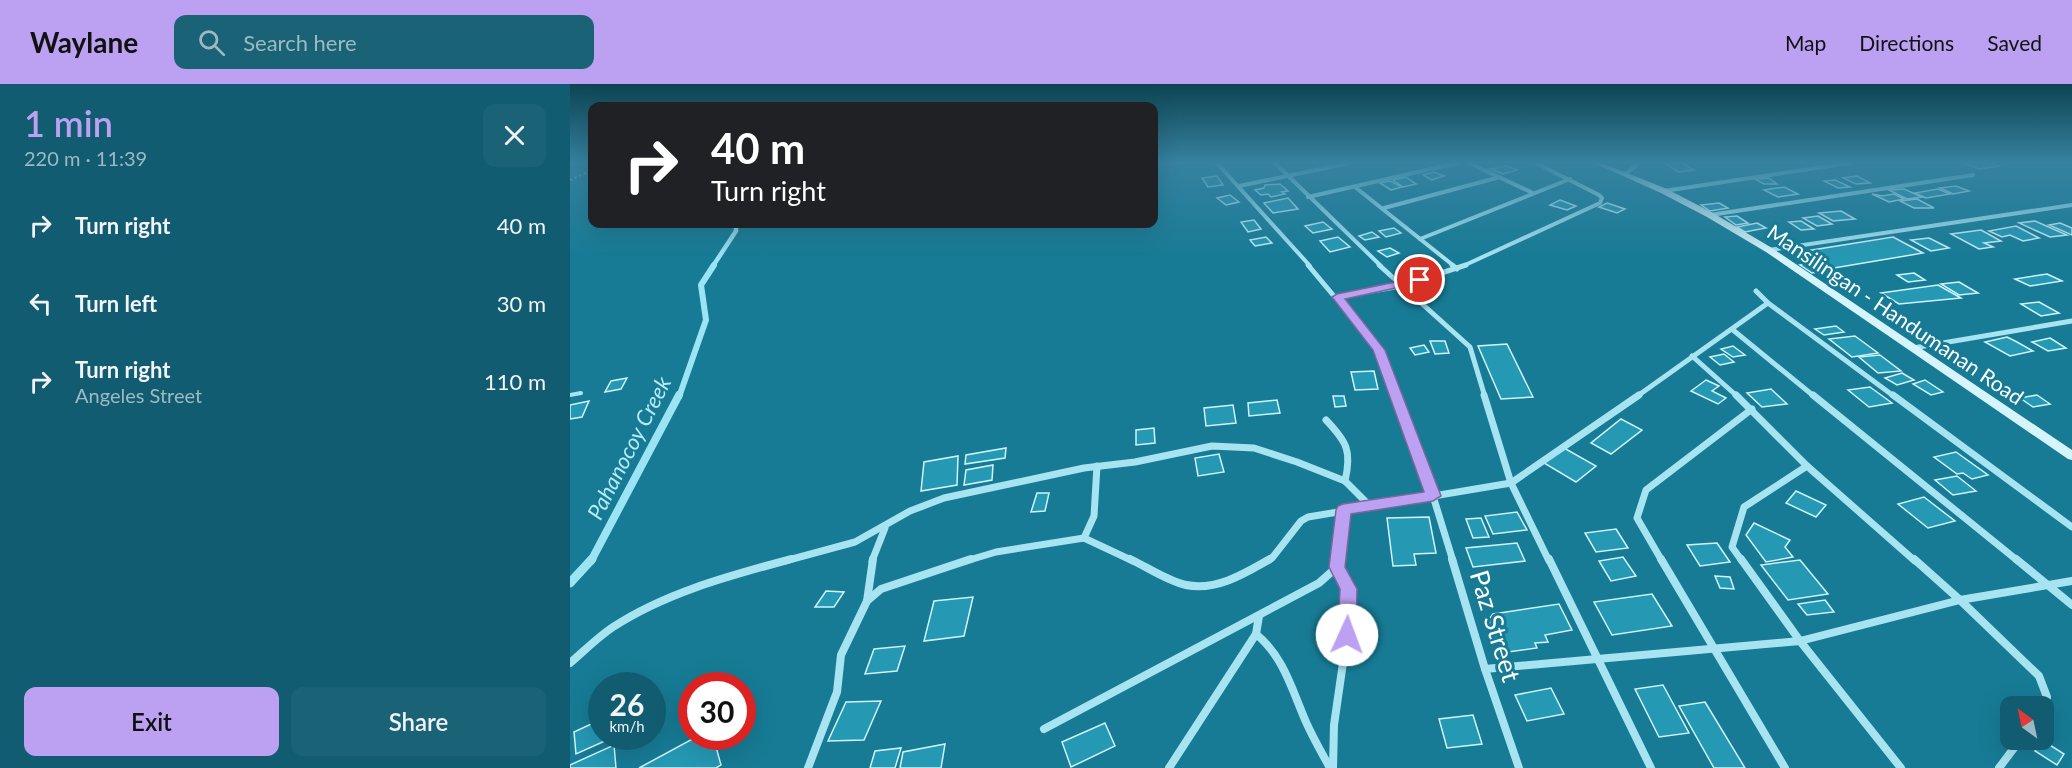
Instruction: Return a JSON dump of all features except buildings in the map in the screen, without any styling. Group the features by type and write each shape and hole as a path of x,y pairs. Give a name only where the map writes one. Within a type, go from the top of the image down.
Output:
{"street":[{"name":"Paz Street","path":"1247,195 1337,297 1379,350 1433,496 1485,669 1519,768"},
{"path":"1308,197 1318,195"},
{"path":"1366,195 1457,269"},
{"path":"1384,208 1433,195"},
{"path":"1420,239 1531,195"},
{"path":"1337,297 1401,286 1457,269 1600,202 1602,198 1599,195"},
{"name":"Mansilingan - Handumanan Road","path":"1672,195 1769,250 2072,456"},
{"path":"1710,215 1842,195"},
{"path":"1308,197 1401,286 1470,347 1511,483 1652,768"},
{"path":"1769,250 2072,205"},
{"path":"1756,291 1768,303 2072,527"},
{"path":"867,601 881,589 918,575 996,552 1084,538 1185,585 1212,586 1243,575 1272,558 1301,522 1308,517 1511,483 1692,356 1733,330 1768,303"},
{"path":"1913,348 2072,321"},
{"path":"1733,330 2072,605"},
{"path":"1692,356 1752,409 1808,466 1960,600 2039,676 2047,691 2047,696"},
{"path":"1752,409 1646,490 1637,518 1712,649 1785,768"},
{"path":"1326,420 1345,439 1350,462 1345,482"},
{"path":"570,663 612,628 657,602 719,579 855,542 910,511 944,498 1097,466 1135,462 1212,446 1254,448 1297,462 1345,482 1370,506"},
{"path":"1084,538 1094,516 1097,466"},
{"path":"1808,466 1744,507 1732,547 1800,641 1901,768"},
{"path":"1331,768 1334,725 1347,635 1348,589 1337,567 1343,510"},
{"path":"808,768 837,692 841,655 867,601 871,564 885,527"},
{"path":"1044,729 1319,583 1337,567"},
{"path":"1485,669 1800,641 1960,600 2072,581"},
{"path":"1169,768 1256,634 1259,616"},
{"path":"1256,634 1266,641 1279,657 1304,718 1331,768"},
{"path":"1999,768 2012,750"}],"lane":[{"path":"570,395 581,393"}],"waterway":[{"name":"Pahanocoy Creek","path":"713,266 736,228"},
{"name":"Pahanocoy Creek","path":"679,397 706,320 701,285 714,265"},
{"name":"Pahanocoy Creek","path":"591,561 679,395"},
{"name":"Pahanocoy Creek","path":"570,583 592,559"}],"route":[{"path":"1347,635 1348,589 1337,567 1343,510 1433,496 1379,350 1337,297 1401,286 1420,280"}]}
